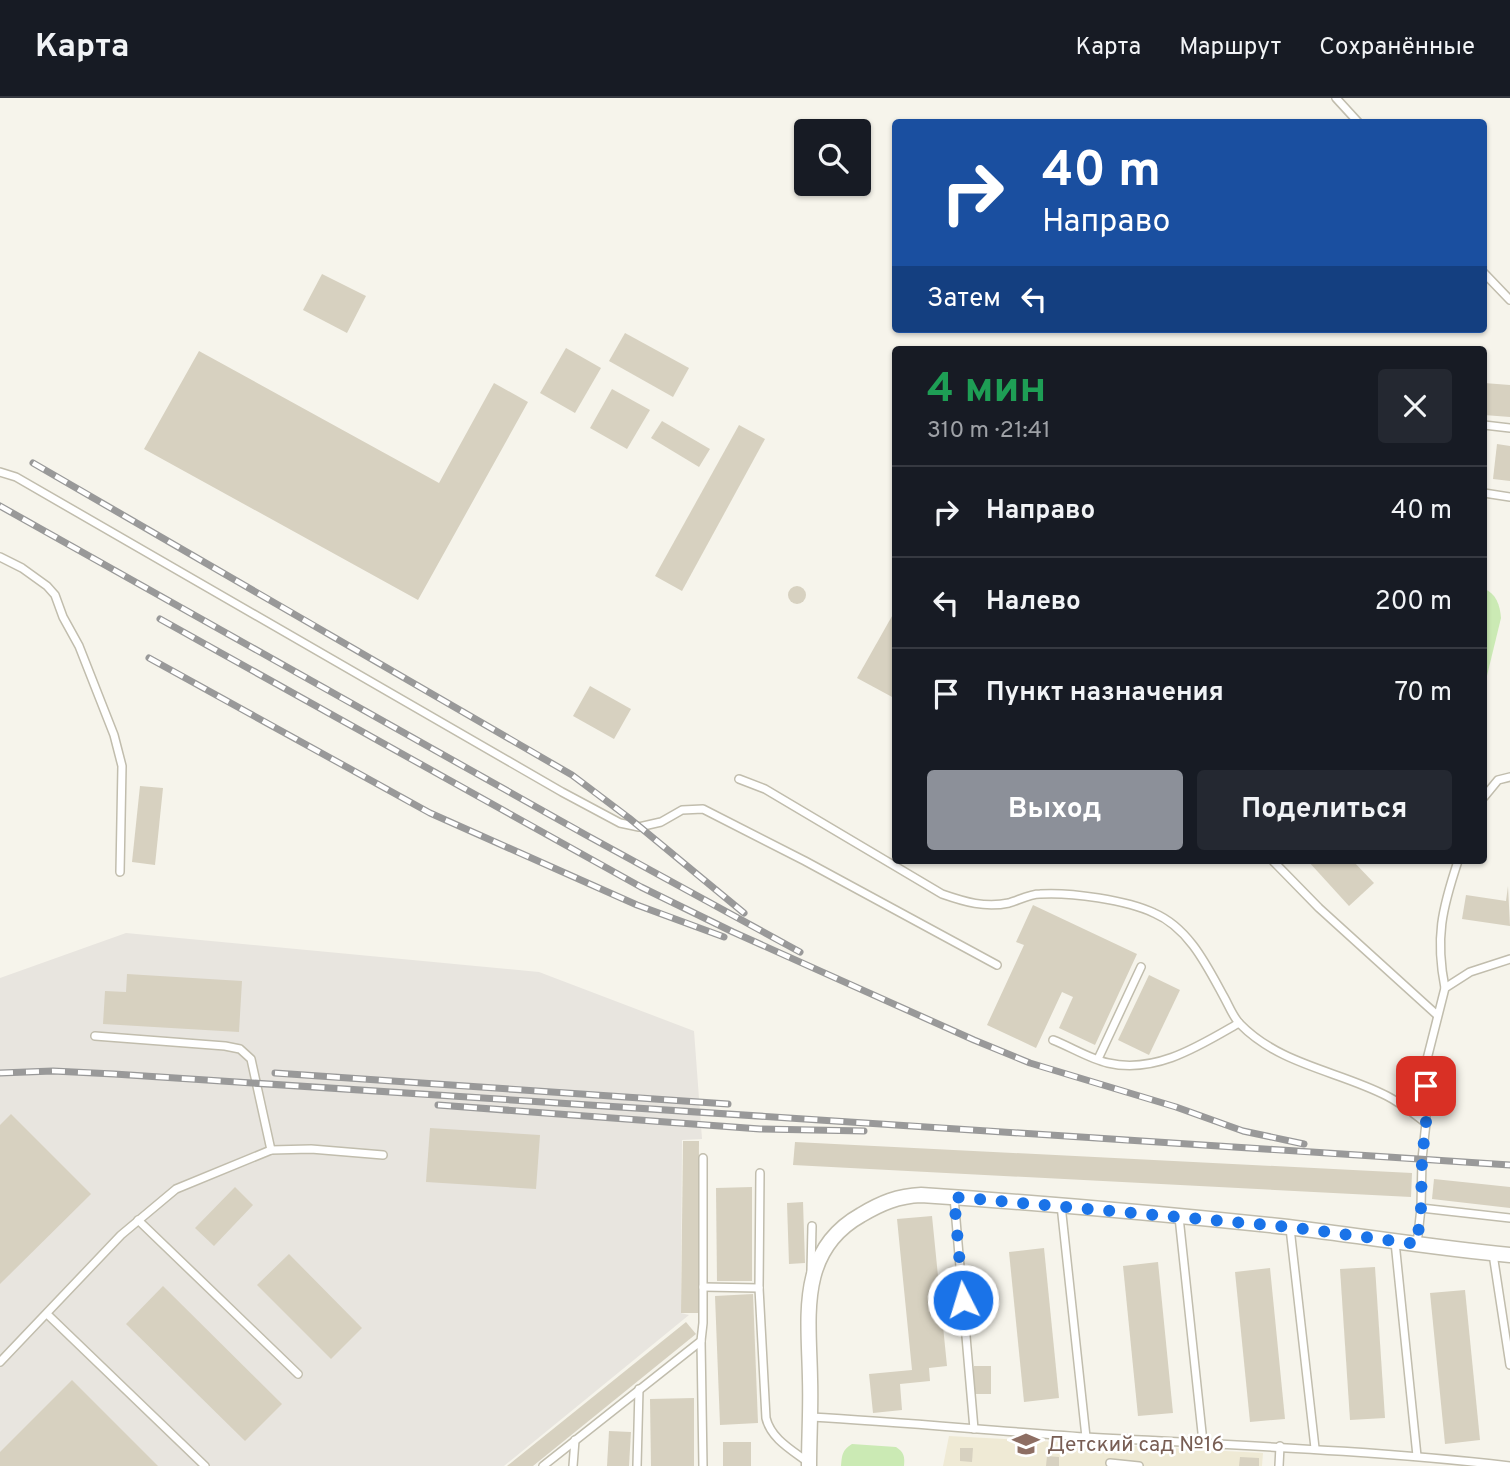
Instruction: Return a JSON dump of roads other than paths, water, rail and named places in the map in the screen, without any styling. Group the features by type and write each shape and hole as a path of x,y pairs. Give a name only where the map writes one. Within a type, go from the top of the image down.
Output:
{"street":[{"path":"809,1465 811,1279 821,1255 834,1237 850,1222 883,1202 905,1196 1061,1205 1290,1227 1510,1255"}],"lane":[{"path":"1336,98 1355,119"},
{"path":"1487,276 1510,300"},
{"path":"1487,425 1510,428"},
{"path":"0,472 16,477 620,823 639,827 661,822 682,810 703,809 997,965"},
{"path":"1487,493 1510,497"},
{"path":"0,557 22,568 55,595 63,617 79,646 114,735 122,766 120,872"},
{"path":"1487,793 1498,780 1510,777"},
{"path":"739,779 765,789 942,894 970,904 996,905 1037,894 1068,894 1127,904 1155,913 1177,928 1196,949 1238,1023 1275,1049 1313,1068 1386,1096 1426,1123"},
{"path":"1276,864 1319,908 1437,1015"},
{"path":"1417,1244 1426,1123 1425,1067 1445,988 1440,966 1439,934 1446,898 1457,864"},
{"path":"1445,988 1470,972 1510,959"},
{"path":"1098,1059 1141,967"},
{"path":"1054,1040 1107,1063 1138,1067 1155,1063 1205,1042 1238,1023"},
{"path":"95,1037 240,1049 251,1059 271,1150"},
{"path":"0,1362 121,1235 176,1189 271,1150 311,1149 383,1155"},
{"path":"703,1158 703,1466"},
{"path":"760,1173 759,1288 766,1418 768,1428 809,1465"},
{"path":"954,1197 974,1429"},
{"path":"1061,1205 1086,1437"},
{"path":"1421,1208 1510,1218"},
{"path":"1179,1216 1203,1442"},
{"path":"138,1220 298,1374"},
{"path":"811,1226 811,1279"},
{"path":"1290,1227 1315,1448"},
{"path":"1395,1242 1416,1456"},
{"path":"1493,1254 1510,1365"},
{"path":"703,1287 759,1288"},
{"path":"47,1314 205,1466"},
{"path":"543,1466 701,1341"},
{"path":"637,1466 639,1389"},
{"path":"811,1417 912,1422 1086,1437 1315,1448 1510,1466"},
{"path":"573,1466 575,1440"},
{"path":"1279,1466 1280,1446"},
{"path":"1110,1463 1139,1466"}],"railway":[{"path":"33,463 572,775 629,818 744,913"},
{"path":"0,506 800,952"},
{"path":"160,619 641,887 733,932 1030,1063 1176,1107 1243,1131 1304,1144"},
{"path":"149,658 430,813 637,905 724,937"},
{"path":"0,1073 53,1071 114,1074 1510,1165"},
{"path":"275,1073 728,1104"},
{"path":"438,1105 760,1129 864,1131"}],"place":[{"name":"Детский сад №16","path":"1026,1444"}]}
